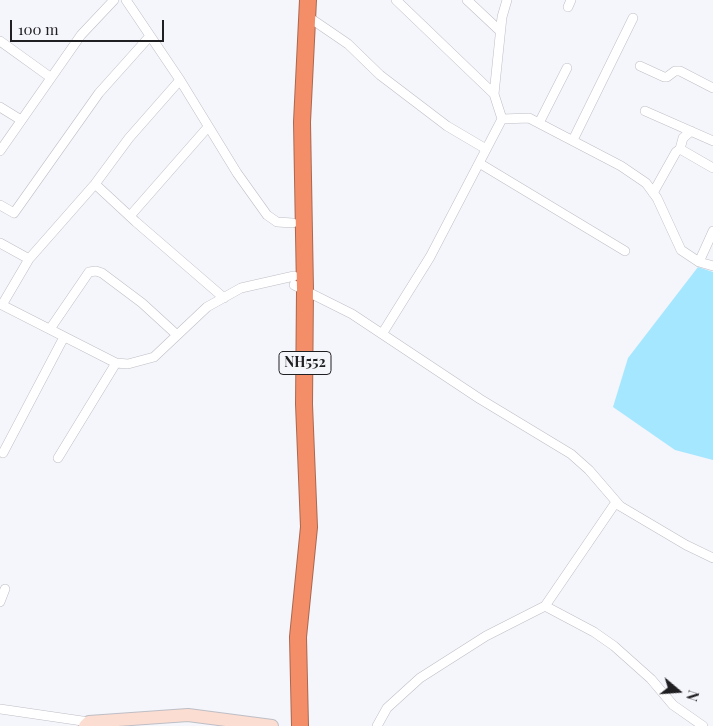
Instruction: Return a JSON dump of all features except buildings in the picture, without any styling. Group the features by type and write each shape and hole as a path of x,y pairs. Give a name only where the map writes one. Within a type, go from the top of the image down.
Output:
{"highway":[{"name":"NH552","path":"298,0 291,139 293,223 298,284 309,527 298,637 300,726"},
{"name":"NH552","path":"290,726 288,648 297,553 298,284 307,8"}],"street":[{"path":"0,151 81,34 114,0"},
{"path":"126,0 180,80 237,174 267,216 277,222 293,223"},
{"path":"396,0 494,94"},
{"path":"467,0 500,31"},
{"path":"382,334 430,257 502,119 494,94 500,31 507,0"},
{"path":"307,8 380,75 447,126 486,149"},
{"path":"573,140 634,18"},
{"path":"0,205 14,213 99,94 150,36"},
{"path":"0,41 50,77"},
{"path":"640,66 664,77 675,71 680,71 713,88"},
{"path":"540,123 567,68"},
{"path":"180,80 129,138 95,184 29,258 1,304 116,363 128,364 154,357 207,308 241,288 298,284 352,314 480,399 571,454 589,470 616,502 686,545 713,558"},
{"path":"0,107 21,120"},
{"path":"645,110 713,141"},
{"path":"502,119 529,118 621,166 646,182 681,250 699,262 713,266"},
{"path":"130,216 208,127"},
{"path":"653,193 676,152 680,149 683,138 691,131"},
{"path":"680,149 713,168"},
{"path":"479,164 625,251"},
{"path":"95,184 224,298"},
{"path":"699,262 713,231"},
{"path":"0,243 29,258"},
{"path":"50,329 89,272 96,271 102,273 142,303 177,335"},
{"path":"2,454 64,337"},
{"path":"58,458 116,363"},
{"path":"376,726 387,708 420,678 486,636 544,606 616,502"},
{"path":"0,602 5,589"},
{"path":"544,606 594,632 614,646 651,679 673,706 703,726"},
{"path":"0,709 87,724 204,716 272,726"}],"water":[{"path":"698,267 713,272 713,460 675,450 613,407 628,358"}]}
